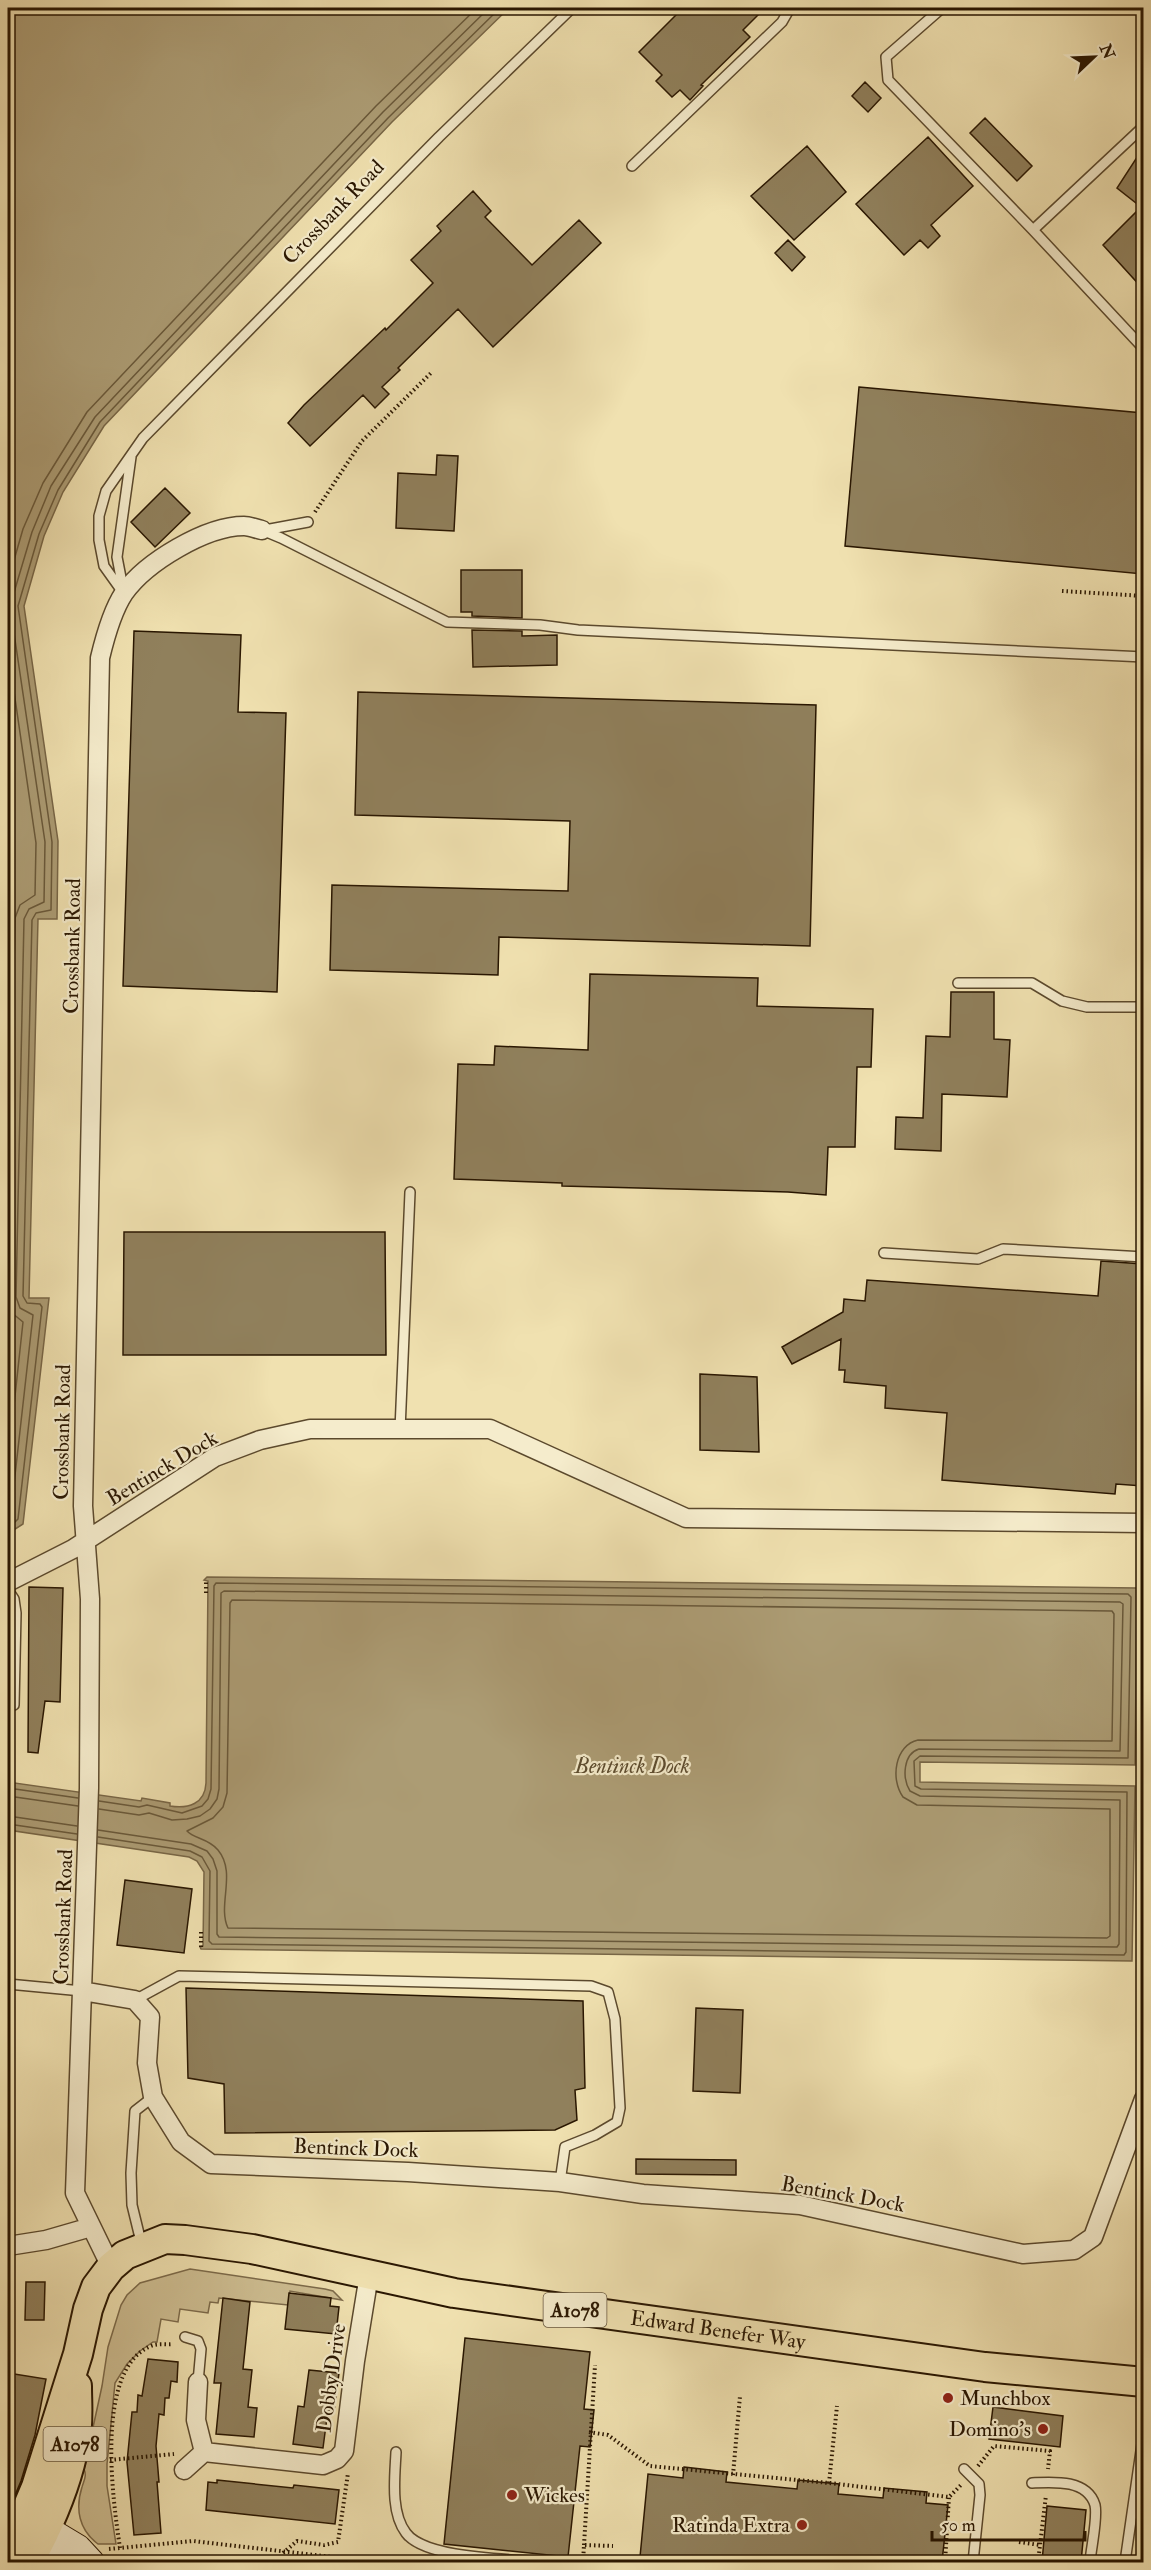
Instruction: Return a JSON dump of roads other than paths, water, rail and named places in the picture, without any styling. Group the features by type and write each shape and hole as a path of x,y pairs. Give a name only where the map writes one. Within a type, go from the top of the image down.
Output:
{"main road":[{"name":"Edward Benefer Way","path":"30,2545 36,2487 78,2354 88,2309 96,2287 111,2267 125,2255 165,2239 252,2249 466,2294 985,2367 1143,2382"}],"street":[{"name":"Crossbank Road","path":"111,2267 75,2193 89,1788 90,1599 83,1506 100,658 106,635 124,594 139,577 160,561 212,531 244,526 262,530"},
{"name":"Bentinck Dock","path":"8,1582 86,1541 215,1457 260,1440 310,1429 490,1429 686,1518 1143,1523"},
{"path":"82,1991 135,2000"},
{"name":"Bentinck Dock","path":"135,2000 150,2017 147,2063 153,2097 181,2142 211,2164 408,2172 560,2182 642,2194 800,2205 1023,2254 1074,2250 1093,2237 1143,2099"},
{"path":"8,2247 46,2240 91,2227"},
{"name":"Dobby Drive","path":"204,2452 323,2465 337,2459 344,2451 369,2275"},
{"path":"184,2470 204,2452 196,2420 198,2382"},
{"path":"30,2545 84,2555"}],"lane":[{"name":"Crossbank Road","path":"124,594 104,566 99,540 99,516 106,491 131,453 143,438 439,137 572,8"},
{"path":"633,166 782,22 790,8"},
{"path":"942,8 886,57 888,80 1033,230 1143,349"},
{"path":"1033,230 1143,126"},
{"path":"124,594 117,557 131,453"},
{"path":"262,530 308,522"},
{"path":"262,530 447,622 1143,657"},
{"path":"958,983 1032,983 1062,1001 1087,1006 1143,1007"},
{"path":"400,1430 410,1192"},
{"path":"884,1253 978,1259 1003,1249 1143,1257"},
{"path":"8,1590 16,1605 14,1705"},
{"path":"135,2000 179,1976 591,1986 608,1992 615,2019 620,2108 617,2122 595,2135 565,2147 560,2182"},
{"path":"8,1984 82,1991"},
{"path":"142,2247 132,2205 134,2121 135,2111 153,2097"},
{"path":"185,2337 198,2341 201,2349 198,2382"},
{"path":"1125,2562 1143,2430"},
{"path":"396,2452 395,2494 399,2515 405,2533 420,2546 438,2552 542,2562"},
{"path":"967,2471 979,2484 980,2495 973,2562"},
{"path":"1032,2483 1071,2484 1091,2497 1096,2507 1090,2562"}],"water":[{"path":"8,8 509,8 392,122 104,426 63,492 44,536 24,606 58,841 57,919 38,919 29,1298 49,1298 23,1524 12,1531 8,1520"},
{"path":"207,1577 1137,1588 1135,1765 920,1762 920,1782 1135,1786 1132,1961 201,1949 200,1947 203,1946 204,1872 197,1861 189,1857 8,1830 8,1782 141,1801 142,1798 170,1803 170,1806 177,1807 189,1806 199,1800 206,1783 208,1581 204,1580"}],"place":[{"name":"Munchbox","path":"948,2398"},
{"name":"Domino's","path":"1043,2429"},
{"name":"Wickes","path":"512,2495"},
{"name":"Ratinda Extra","path":"802,2525"}]}
